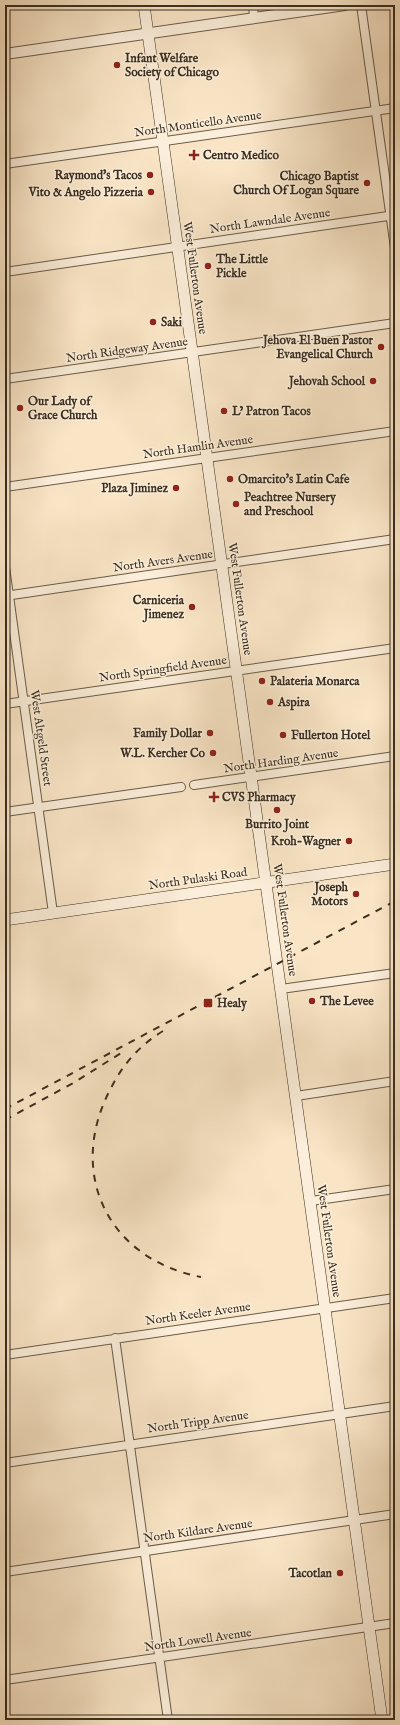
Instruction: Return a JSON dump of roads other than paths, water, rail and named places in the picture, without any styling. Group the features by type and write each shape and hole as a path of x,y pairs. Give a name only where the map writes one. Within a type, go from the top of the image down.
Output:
{"main road":[{"name":"West Fullerton Avenue","path":"144,5 382,1720"},
{"name":"North Pulaski Road","path":"5,920 395,864"}],"street":[{"path":"252,5 254,18"},
{"path":"5,54 345,5"},
{"path":"361,5 393,215 395,248"},
{"name":"North Monticello Avenue","path":"5,164 395,108"},
{"name":"North Lawndale Avenue","path":"5,272 393,215"},
{"name":"North Ridgeway Avenue","path":"5,379 395,323"},
{"name":"North Hamlin Avenue","path":"5,487 395,431"},
{"name":"North Avers Avenue","path":"7,596 395,539"},
{"name":"West Altgeld Street","path":"5,567 7,596 24,702 53,913"},
{"name":"North Springfield Avenue","path":"5,704 395,648"},
{"name":"North Harding Avenue","path":"194,786 395,756"},
{"path":"5,812 181,787"},
{"path":"281,989 395,973"},
{"path":"296,1096 395,1081"},
{"path":"311,1201 395,1189"},
{"name":"North Keeler Avenue","path":"5,1355 395,1298"},
{"path":"115,1338 168,1720"},
{"name":"North Tripp Avenue","path":"5,1462 395,1406"},
{"name":"North Kildare Avenue","path":"5,1572 395,1514"},
{"name":"North Lowell Avenue","path":"5,1680 395,1623"}],"railway":[{"path":"5,1109 395,901"},
{"path":"163,1031 147,1042 133,1056 121,1071 111,1088 98,1120 93,1150 95,1180 104,1207 119,1231 141,1252 168,1267 201,1277"},
{"path":"5,1120 75,1082 121,1053"}],"place":[{"name":"Infant Welfare Society of Chicago","path":"117,65"},
{"name":"Centro Medico","path":"194,155"},
{"name":"Raymond's Tacos","path":"150,175"},
{"name":"Chicago Baptist Church Of Logan Square","path":"367,183"},
{"name":"Vito & Angelo Pizzeria","path":"151,192"},
{"name":"The Little Pickle","path":"208,266"},
{"name":"Saki","path":"153,322"},
{"name":"Jehova El Buen Pastor Evangelical Church","path":"381,347"},
{"name":"Jehovah School","path":"373,381"},
{"name":"Our Lady of Grace Church","path":"20,408"},
{"name":"L’ Patron Tacos","path":"224,411"},
{"name":"Omarcito's Latin Cafe","path":"230,479"},
{"name":"Plaza Jiminez","path":"176,488"},
{"name":"Peachtree Nursery and Preschool","path":"236,504"},
{"name":"Carniceria Jimenez","path":"192,607"},
{"name":"Palateria Monarca","path":"262,681"},
{"name":"Aspira","path":"270,702"},
{"name":"Family Dollar","path":"210,733"},
{"name":"Fullerton Hotel","path":"283,735"},
{"name":"W.L. Kercher Co","path":"213,753"},
{"name":"CVS Pharmacy","path":"214,797"},
{"name":"Burrito Joint","path":"277,810"},
{"name":"Kroh-Wagner","path":"349,841"},
{"name":"Joseph Motors","path":"356,894"},
{"name":"The Levee","path":"312,1001"},
{"name":"Healy","path":"208,1003"},
{"name":"Tacotlan","path":"340,1573"}]}
